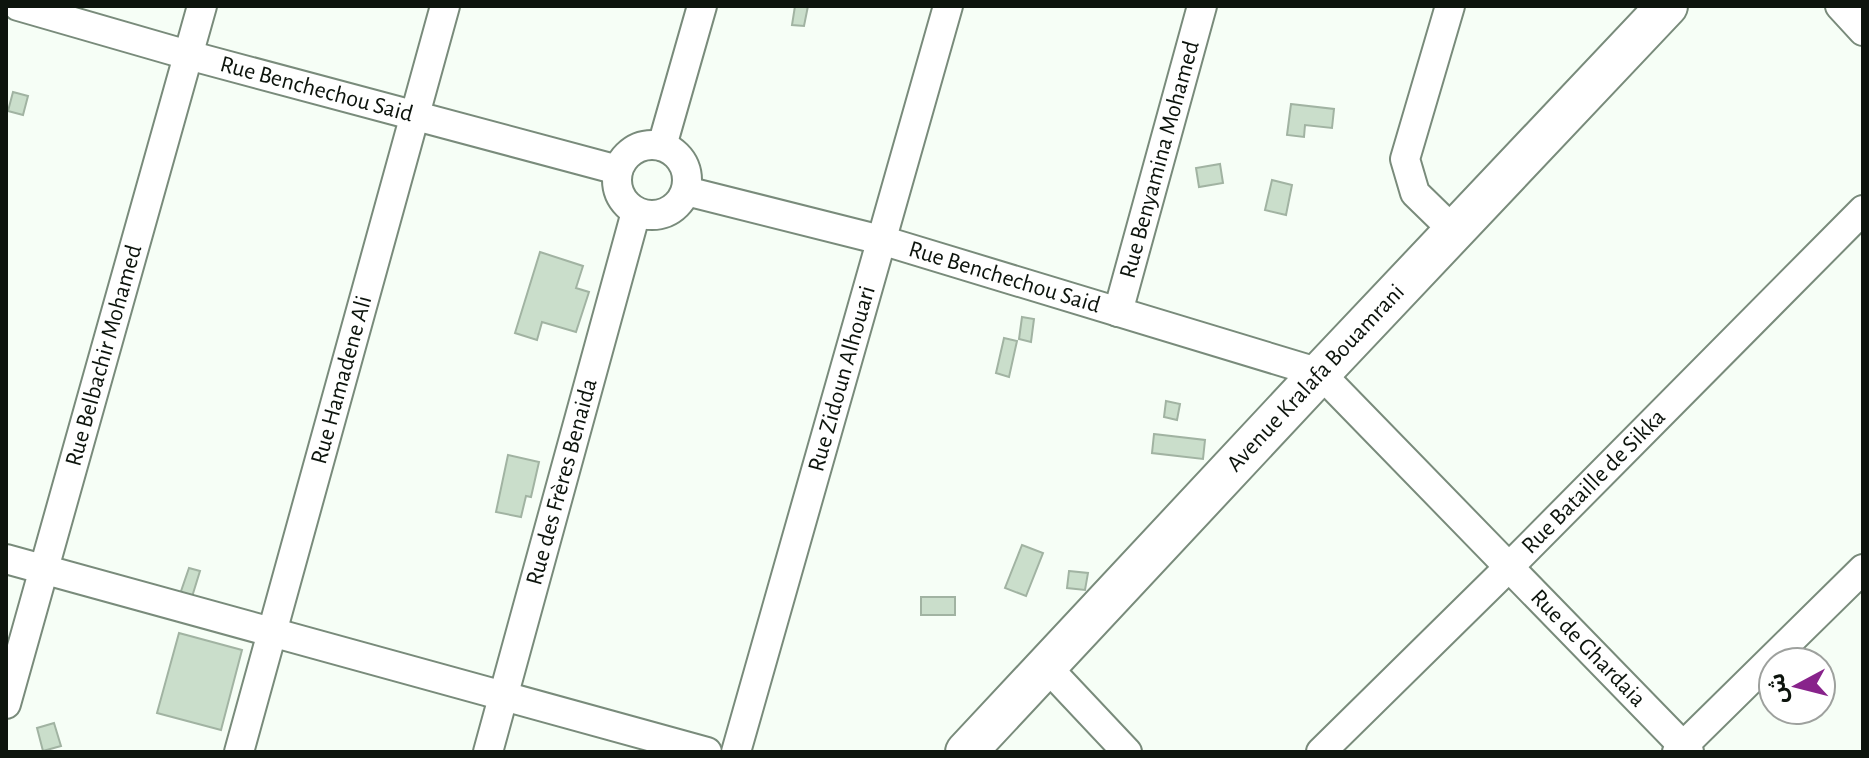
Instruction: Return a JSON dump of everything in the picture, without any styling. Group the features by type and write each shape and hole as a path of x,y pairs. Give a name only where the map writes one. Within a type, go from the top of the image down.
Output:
{"street":[{"name":"Rue Benchechou Said","path":"18,6 188,55 618,170"},
{"name":"Rue Belbachir Mohamed","path":"6,704 202,6"},
{"name":"Rue Hamadene Ali","path":"239,752 445,6"},
{"path":"662,146 702,6"},
{"name":"Rue Zidoun Alhouari","path":"736,752 948,6"},
{"name":"Rue Benyamina Mohamed","path":"1118,312 1202,6"},
{"path":"1450,6 1405,159 1415,193 1455,232"},
{"name":"Avenue Kralafa Bouamrani","path":"966,752 1667,6"},
{"path":"1840,6 1863,31"},
{"path":"648,145 662,146 677,155 684,165 686,191 678,205 668,212 652,216 636,212 624,202 618,190 618,170 631,152 648,145"},
{"name":"Rue Benchechou Said","path":"686,191 881,240 1320,373"},
{"name":"Rue Bataille de Sikka","path":"1321,752 1863,210"},
{"name":"Rue des Frères Benaida","path":"488,752 636,212"},
{"name":"Rue de Ghardaia","path":"1320,373 1683,750"},
{"path":"6,559 707,752"},
{"path":"1683,750 1863,569"},
{"path":"1047,667 1127,752"}],"building":[{"path":"795,6 808,6 804,26 792,25"},
{"path":"13,92 28,96 23,115 8,111"},
{"path":"1291,104 1334,109 1332,128 1305,125 1304,137 1287,135"},
{"path":"1220,164 1223,183 1199,187 1196,168"},
{"path":"1272,180 1292,185 1286,215 1265,210"},
{"path":"540,252 583,266 576,288 589,292 576,332 542,322 537,340 515,333"},
{"path":"1022,317 1034,319 1031,342 1019,339"},
{"path":"1004,338 1017,341 1009,377 996,373"},
{"path":"1166,401 1180,404 1177,420 1164,417"},
{"path":"1154,434 1205,440 1203,459 1152,453"},
{"path":"508,455 539,462 531,497 526,496 521,517 496,512"},
{"path":"1022,545 1043,553 1026,596 1005,588"},
{"path":"189,568 200,571 191,600 179,597"},
{"path":"1069,571 1088,573 1085,590 1067,588"},
{"path":"921,597 955,597 955,615 921,615"},
{"path":"179,633 242,650 221,730 157,713"},
{"path":"54,723 61,746 43,751 37,728"}]}
